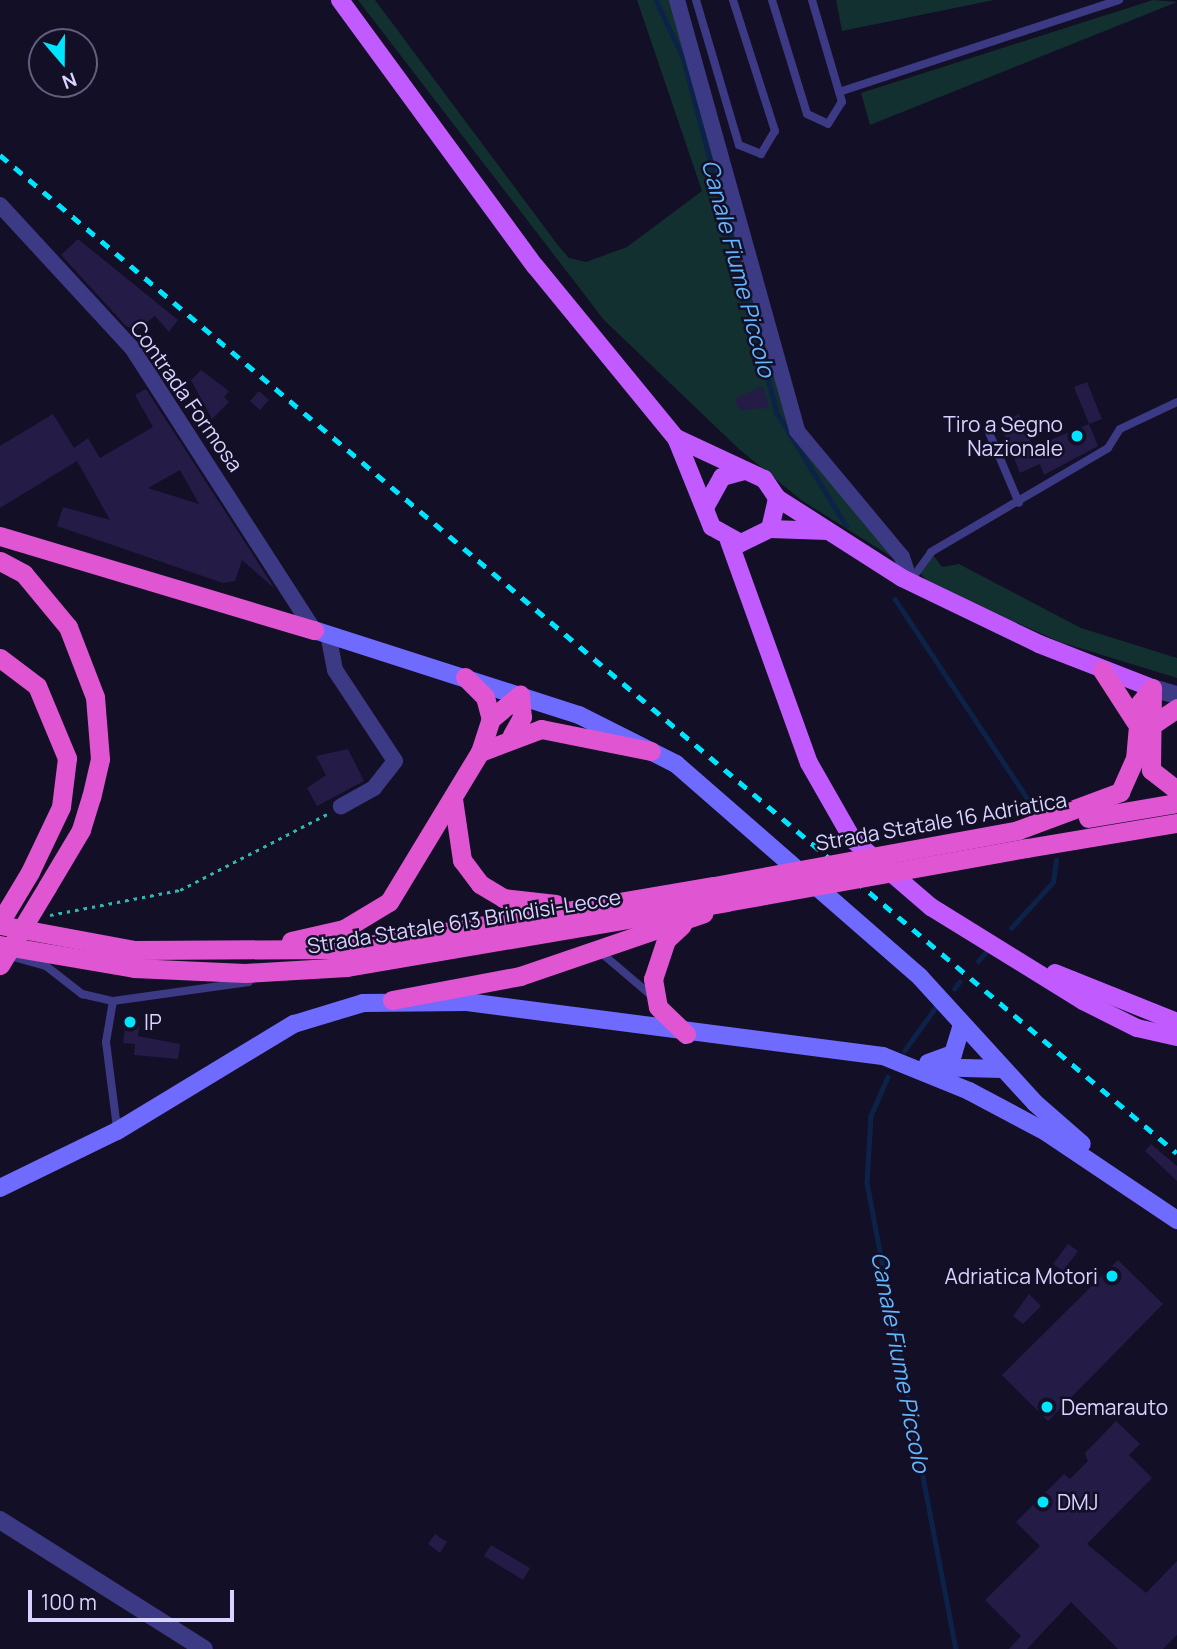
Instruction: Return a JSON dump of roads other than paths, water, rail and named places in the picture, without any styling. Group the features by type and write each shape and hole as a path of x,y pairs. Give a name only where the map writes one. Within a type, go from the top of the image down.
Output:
{"highway":[{"path":"0,536 321,632"},
{"path":"0,561 24,574 68,627 95,697 100,759 81,830 0,965"},
{"path":"0,658 37,686 67,758 61,807 30,872 0,923"},
{"path":"1102,670 1145,722 1151,770 1177,790"},
{"path":"466,677 485,697 491,719"},
{"path":"1018,830 1120,792 1135,759 1152,688"},
{"path":"229,954 302,940 368,918 409,875 480,752 491,719 520,695"},
{"path":"512,735 522,717 520,695"},
{"path":"1145,722 1177,708"},
{"path":"480,752 512,735 541,729 651,751"},
{"path":"453,798 462,860 480,884 534,905 623,902"},
{"name":"Strada Statale 16 Adriatica","path":"714,886 1177,803"},
{"name":"Strada Statale 16 Adriatica","path":"726,902 1177,823"},
{"name":"Strada Statale 613 Brindisi-Lecce","path":"0,923 135,950 229,954 345,949 714,886"},
{"path":"392,1000 477,986 599,951 685,922 726,902"},
{"name":"Strada Statale 613 Brindisi-Lecce","path":"0,945 134,968 245,973 347,967 726,902"},
{"path":"685,922 656,963 654,998 686,1034"}],"main road":[{"path":"340,0 534,266 676,438 706,506 712,527 729,541 828,806 853,840 931,907 976,936 1114,1019 1177,1037"},
{"path":"676,438 764,479 777,498 910,582 1102,670 1152,688"},
{"path":"706,506 722,477 744,471"},
{"path":"770,530 777,498"},
{"path":"729,541 752,542 770,530 828,531"},
{"path":"321,632 579,715 651,751 765,841 920,977 1002,1069 1120,1175 1177,1220"},
{"path":"976,936 1177,1022"},
{"path":"0,1188 117,1131 267,1036 321,1013 392,1000 467,1002 686,1034 817,1043 903,1064 969,1091 1120,1175"},
{"path":"903,1064 946,1059 960,1045 962,1024"},
{"path":"903,1064 1002,1069"},
{"path":"969,1091 999,1089 1002,1069"}],"street":[{"path":"677,0 797,431 902,557 910,582"},
{"name":"Contrada Formosa","path":"0,205 132,348 321,632"},
{"path":"321,632 335,670 395,761 374,788 341,806"},
{"path":"1152,688 1177,695"},
{"path":"0,1520 204,1649"}],"lane":[{"path":"696,0 739,145 761,154 775,131 733,0"},
{"path":"772,0 807,114 828,124 839,116 839,92 812,0"},
{"path":"839,92 1119,0"},
{"path":"910,582 931,551 1019,503 1108,448 1121,429 1177,402"},
{"path":"988,430 1019,503"},
{"path":"0,954 46,966 82,994 113,1001 144,1001 224,984 347,975 463,949"},
{"path":"599,951 654,998"},
{"path":"113,1001 106,1042 118,1103 117,1131"},
{"path":"118,1103 137,1119"}],"waterway":[{"name":"Canale Fiume Piccolo","path":"656,0 683,57 777,413 846,525"},
{"name":"Canale Fiume Piccolo","path":"895,599 1036,811"},
{"name":"Canale Fiume Piccolo","path":"1011,928 1053,882 1056,860"},
{"name":"Canale Fiume Piccolo","path":"978,961 985,953"},
{"name":"Canale Fiume Piccolo","path":"954,989 959,982"},
{"name":"Canale Fiume Piccolo","path":"904,1051 935,1008"},
{"name":"Canale Fiume Piccolo","path":"888,1077 871,1116 867,1183 956,1649"}],"railway":[{"path":"0,155 1177,1153"}],"place":[{"name":"Tiro a Segno Nazionale","path":"1077,436"},
{"name":"IP","path":"130,1022"},
{"name":"Adriatica Motori","path":"1112,1276"},
{"name":"Demarauto","path":"1047,1407"},
{"name":"DMJ","path":"1043,1502"}]}
